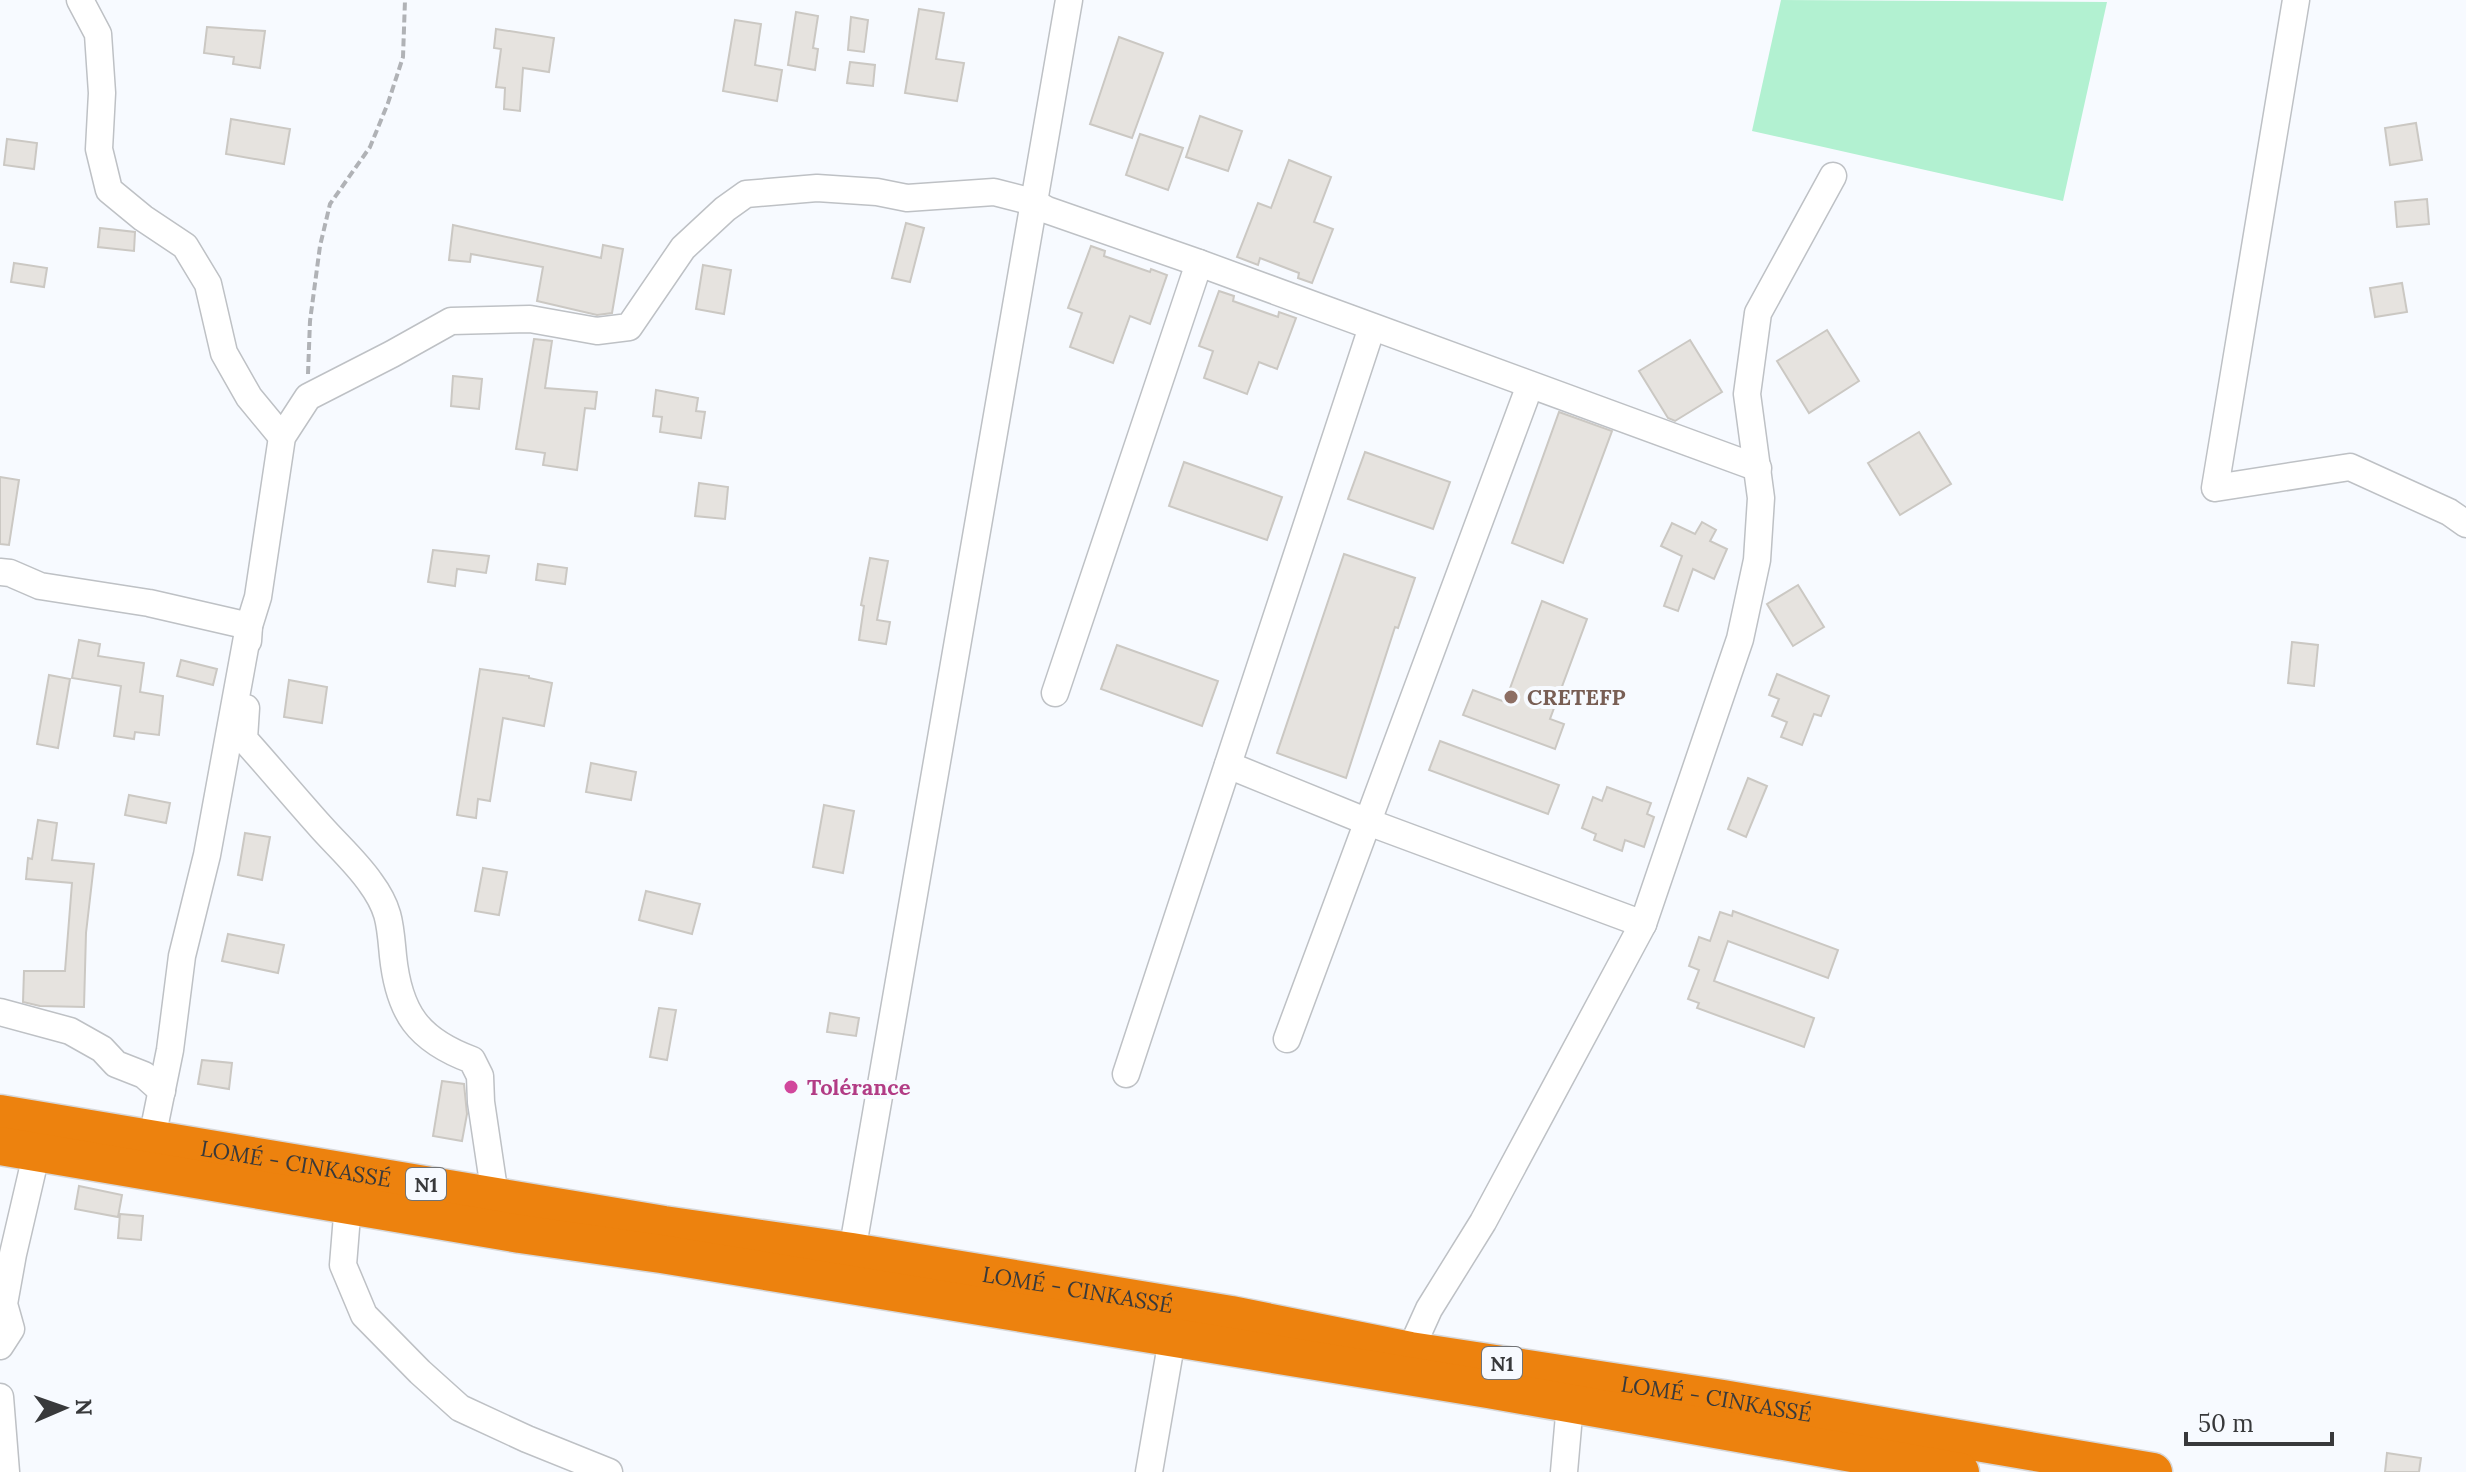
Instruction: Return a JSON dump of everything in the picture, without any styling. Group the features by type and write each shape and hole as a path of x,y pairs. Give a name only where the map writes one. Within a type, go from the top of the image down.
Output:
{"highway":[{"name":"LOMÉ - CINKASSÉ","path":"0,1114 149,1154 1172,1339 1692,1394 2153,1472"},
{"name":"LOMÉ - CINKASSÉ","path":"18,1148 149,1154"},
{"name":"LOMÉ - CINKASSÉ","path":"349,1188 495,1196 1231,1315 1570,1404 1960,1472"}],"street":[{"path":"80,0 98,34 102,93 99,149 109,190 185,246 208,284 224,353 249,397 282,437"},
{"path":"852,1252 1069,0"},
{"path":"2296,0 2215,488 2350,467 2449,512 2466,524"},
{"path":"1408,1363 1429,1309 1483,1222 1643,924 1740,639 1757,560 1761,498 1747,394 1758,313 1833,176"},
{"path":"149,1154 170,1050 182,956 207,855 249,626 258,597 282,437 308,397 451,321 530,319 597,331 629,327 683,248 746,194 817,188 877,192 907,198 994,192 1033,202 1047,210 1758,468"},
{"path":"1055,693 1199,263"},
{"path":"1126,1074 1372,327"},
{"path":"1287,1039 1530,385"},
{"path":"0,572 40,586 149,603 249,626"},
{"path":"249,626 244,739 370,881 387,909 392,927 393,958 406,1011 417,1027 455,1053 472,1060 480,1076 495,1196"},
{"path":"1228,765 1368,822 1643,924"},
{"path":"0,1012 70,1031 102,1049 116,1064 144,1075 162,1091"},
{"path":"0,1346 11,1329 4,1304 18,1148"},
{"path":"349,1188 343,1265 364,1315 460,1408 609,1472"},
{"path":"1149,1472 1172,1339"},
{"path":"0,1397 6,1472"},
{"path":"1564,1472 1570,1404"}],"path":[{"path":"308,397 310,321 320,246 330,204 370,147 388,103 403,57 405,0"}],"green space":[{"path":"1781,0 2107,2 2063,201 1752,131"}],"building":[{"path":"919,9 944,13 936,59 964,63 957,101 905,93"},
{"path":"796,12 818,16 813,48 818,49 815,70 788,65"},
{"path":"851,17 868,20 864,52 848,50"},
{"path":"735,20 761,24 755,65 782,70 777,101 723,91"},
{"path":"207,27 265,31 260,68 233,64 234,57 204,53"},
{"path":"496,29 554,38 549,72 523,68 520,111 504,109 505,88 496,87 501,49 494,48"},
{"path":"1119,37 1163,53 1132,138 1090,124"},
{"path":"850,62 875,65 873,86 847,83"},
{"path":"1200,116 1242,131 1228,171 1186,157"},
{"path":"231,119 290,129 284,164 226,154"},
{"path":"2416,123 2422,160 2390,165 2385,128"},
{"path":"1140,134 1183,148 1168,190 1126,175"},
{"path":"7,139 37,143 34,169 4,165"},
{"path":"1289,160 1331,177 1314,222 1333,229 1312,283 1298,278 1299,273 1260,258 1258,265 1237,257 1258,203 1271,208"},
{"path":"2427,199 2429,224 2397,227 2395,202"},
{"path":"906,223 924,228 910,282 892,278"},
{"path":"453,225 601,258 603,245 623,249 612,313 597,315 537,301 543,267 471,254 470,262 449,260"},
{"path":"100,228 135,232 134,251 98,247"},
{"path":"1091,246 1105,251 1104,256 1167,275 1150,324 1130,316 1113,363 1070,347 1082,313 1068,308"},
{"path":"14,263 47,268 44,287 11,282"},
{"path":"703,265 731,270 724,314 696,309"},
{"path":"2402,283 2407,312 2375,317 2370,288"},
{"path":"1219,291 1234,296 1233,301 1278,317 1279,312 1296,318 1277,369 1259,362 1247,394 1204,378 1213,351 1199,346"},
{"path":"1827,330 1859,381 1809,413 1777,361"},
{"path":"534,339 552,341 545,388 597,392 595,409 585,408 577,470 543,465 545,453 516,449"},
{"path":"1690,340 1722,392 1675,421 1668,418 1639,371"},
{"path":"453,376 482,379 479,409 451,406"},
{"path":"656,390 698,398 696,411 705,412 701,438 660,432 662,417 653,416"},
{"path":"1559,412 1612,431 1563,563 1512,543"},
{"path":"1919,432 1951,484 1900,515 1868,463"},
{"path":"1365,452 1450,482 1433,529 1348,499"},
{"path":"1184,462 1282,497 1267,540 1169,506"},
{"path":"0,477 19,480 9,545 0,544"},
{"path":"699,483 728,487 725,519 695,516"},
{"path":"1702,522 1716,530 1710,541 1727,549 1714,579 1693,569 1678,611 1664,606 1682,556 1661,546 1672,523 1695,534"},
{"path":"433,550 489,556 486,573 457,569 455,586 428,582"},
{"path":"1344,554 1415,578 1398,628 1395,627 1346,778 1277,753"},
{"path":"870,558 888,561 877,620 890,622 886,644 859,640 864,606 861,605"},
{"path":"538,564 567,568 565,584 536,580"},
{"path":"1798,585 1824,627 1793,646 1767,604"},
{"path":"1542,601 1587,619 1550,719 1564,724 1555,749 1463,715 1473,690 1505,702"},
{"path":"79,640 100,644 98,656 144,663 140,692 163,696 159,735 135,732 134,739 114,736 121,686 72,678"},
{"path":"2292,642 2318,645 2314,686 2288,683"},
{"path":"1117,645 1218,681 1202,726 1101,689"},
{"path":"181,660 217,669 213,685 177,676"},
{"path":"480,669 529,676 552,683 544,726 503,718 490,801 478,799 476,818 457,815"},
{"path":"1777,674 1829,696 1821,716 1814,714 1802,745 1781,737 1787,722 1772,716 1779,699 1769,695"},
{"path":"49,675 70,679 58,748 37,744"},
{"path":"289,680 327,687 322,723 284,717"},
{"path":"1440,741 1559,785 1548,814 1429,770"},
{"path":"591,763 636,772 631,800 586,792"},
{"path":"1748,778 1767,786 1746,837 1728,829"},
{"path":"1607,787 1651,803 1647,814 1654,817 1644,847 1625,840 1622,851 1594,840 1596,834 1582,828 1593,797 1602,801"},
{"path":"129,795 170,803 166,823 125,815"},
{"path":"824,805 854,811 843,873 813,867"},
{"path":"38,820 57,823 52,860 94,864 86,933 84,1007 40,1006 23,1002 24,971 65,971 72,883 26,879"},
{"path":"245,833 270,837 262,880 238,875"},
{"path":"483,868 507,872 499,915 475,911"},
{"path":"646,891 700,904 692,934 639,920"},
{"path":"1733,911 1838,950 1828,978 1728,941 1714,981 1814,1018 1804,1047 1697,1008 1699,1003 1688,999 1699,970 1689,966 1699,937 1710,941 1720,912 1732,916"},
{"path":"228,934 284,945 278,973 222,961"},
{"path":"659,1008 676,1010 667,1060 650,1057"},
{"path":"830,1013 859,1018 856,1036 827,1032"},
{"path":"202,1060 232,1063 229,1089 198,1084"},
{"path":"442,1081 464,1084 467,1114 462,1141 433,1136"},
{"path":"79,1186 122,1195 118,1217 75,1209"},
{"path":"120,1214 143,1216 141,1240 118,1238"},
{"path":"2387,1453 2421,1458 2419,1472 2385,1472"}],"place":[{"name":"CRETEFP","path":"1511,697"},
{"name":"Tolérance","path":"791,1087"}]}
